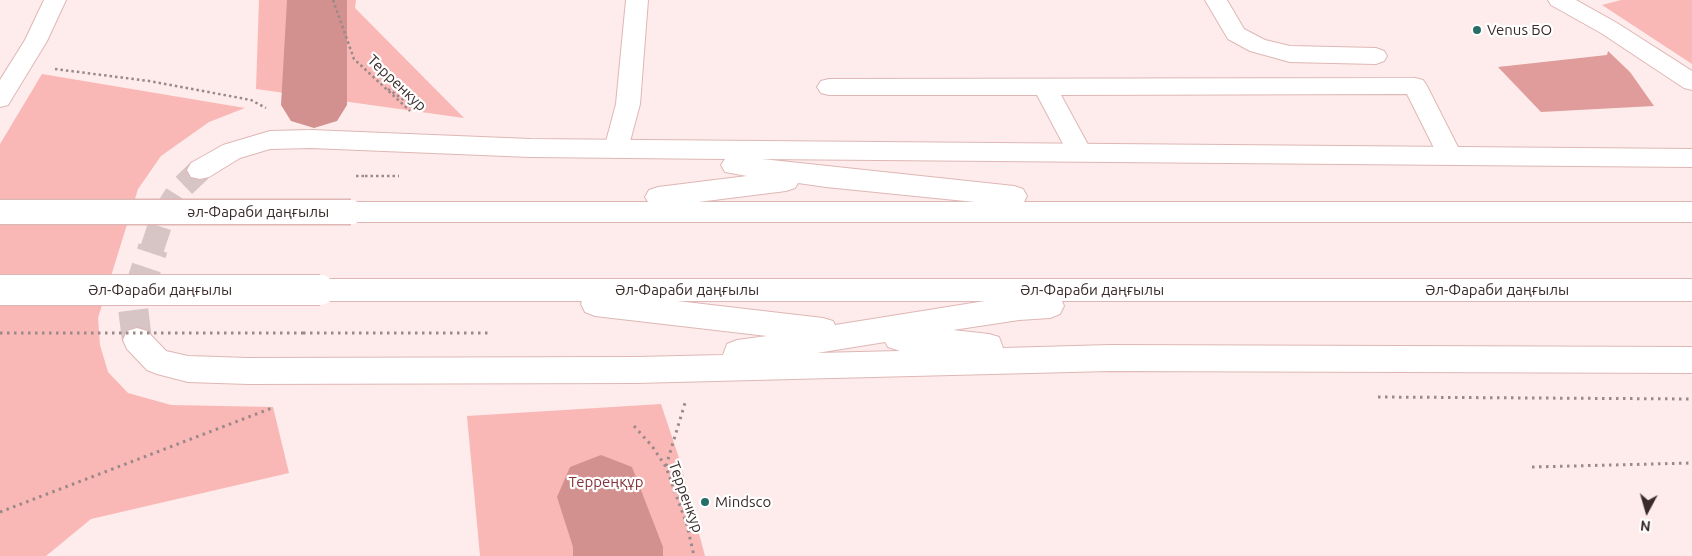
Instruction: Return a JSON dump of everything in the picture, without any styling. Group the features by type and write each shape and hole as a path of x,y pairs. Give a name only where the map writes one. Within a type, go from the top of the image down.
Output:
{"main road":[{"path":"0,99 36,41 55,0"},
{"path":"616,149 628,104 637,0"},
{"path":"1216,0 1236,34 1258,46 1290,54 1376,56"},
{"path":"1559,0 1608,28 1692,82"},
{"path":"829,87 1415,86 1450,155"},
{"path":"1046,87 1080,152"},
{"path":"200,170 232,151 270,140 530,148 1692,158"},
{"path":"616,149 826,177 1006,196 1308,212"},
{"path":"517,212 936,163 1080,152"},
{"name":"әл-Фараби даңғылы","path":"0,212 517,212"},
{"path":"517,212 1692,212"},
{"path":"491,289 650,311 857,334 1110,358"},
{"name":"Әл-Фараби даңғылы","path":"0,290 1692,290"},
{"path":"636,370 1019,308 1339,290"},
{"path":"138,340 157,361 188,369 248,371 636,370 1110,358 1692,360"}],"path":[{"name":"Терренкур","path":"333,0 354,59 413,114"},
{"path":"47,68 149,81 251,100"},
{"path":"380,84 425,114"},
{"path":"0,332 303,333"},
{"path":"666,467 688,393"},
{"path":"0,512 280,403"},
{"name":"Терренкур","path":"634,426 652,446 666,467 687,525 694,556"},
{"path":"1532,467 1692,463"}],"green space":[{"path":"259,0 356,0 355,8 464,118 256,89"},
{"path":"1621,0 1692,0 1692,64 1602,5"},
{"path":"42,74 245,108 209,122 161,156 138,189 98,318 100,345 108,372 128,393 171,405 273,407 289,473 91,519 46,556 0,556 0,144"},
{"name":"Терреңқұр","path":"661,404 679,458 705,556 480,556 467,416"}],"shaded area":[{"path":"1608,51 1630,72 1654,106 1541,112 1498,67 1607,55"}],"waterway":[{"path":"314,105 317,0"},
{"path":"601,497 618,547 618,556"}],"tunnel":[{"path":"152,249 163,216 180,189 200,170"},
{"path":"137,340 133,308 153,248"}],"place":[{"name":"Venus БО","path":"1477,30"},
{"name":"Mindsco","path":"705,502"}]}
